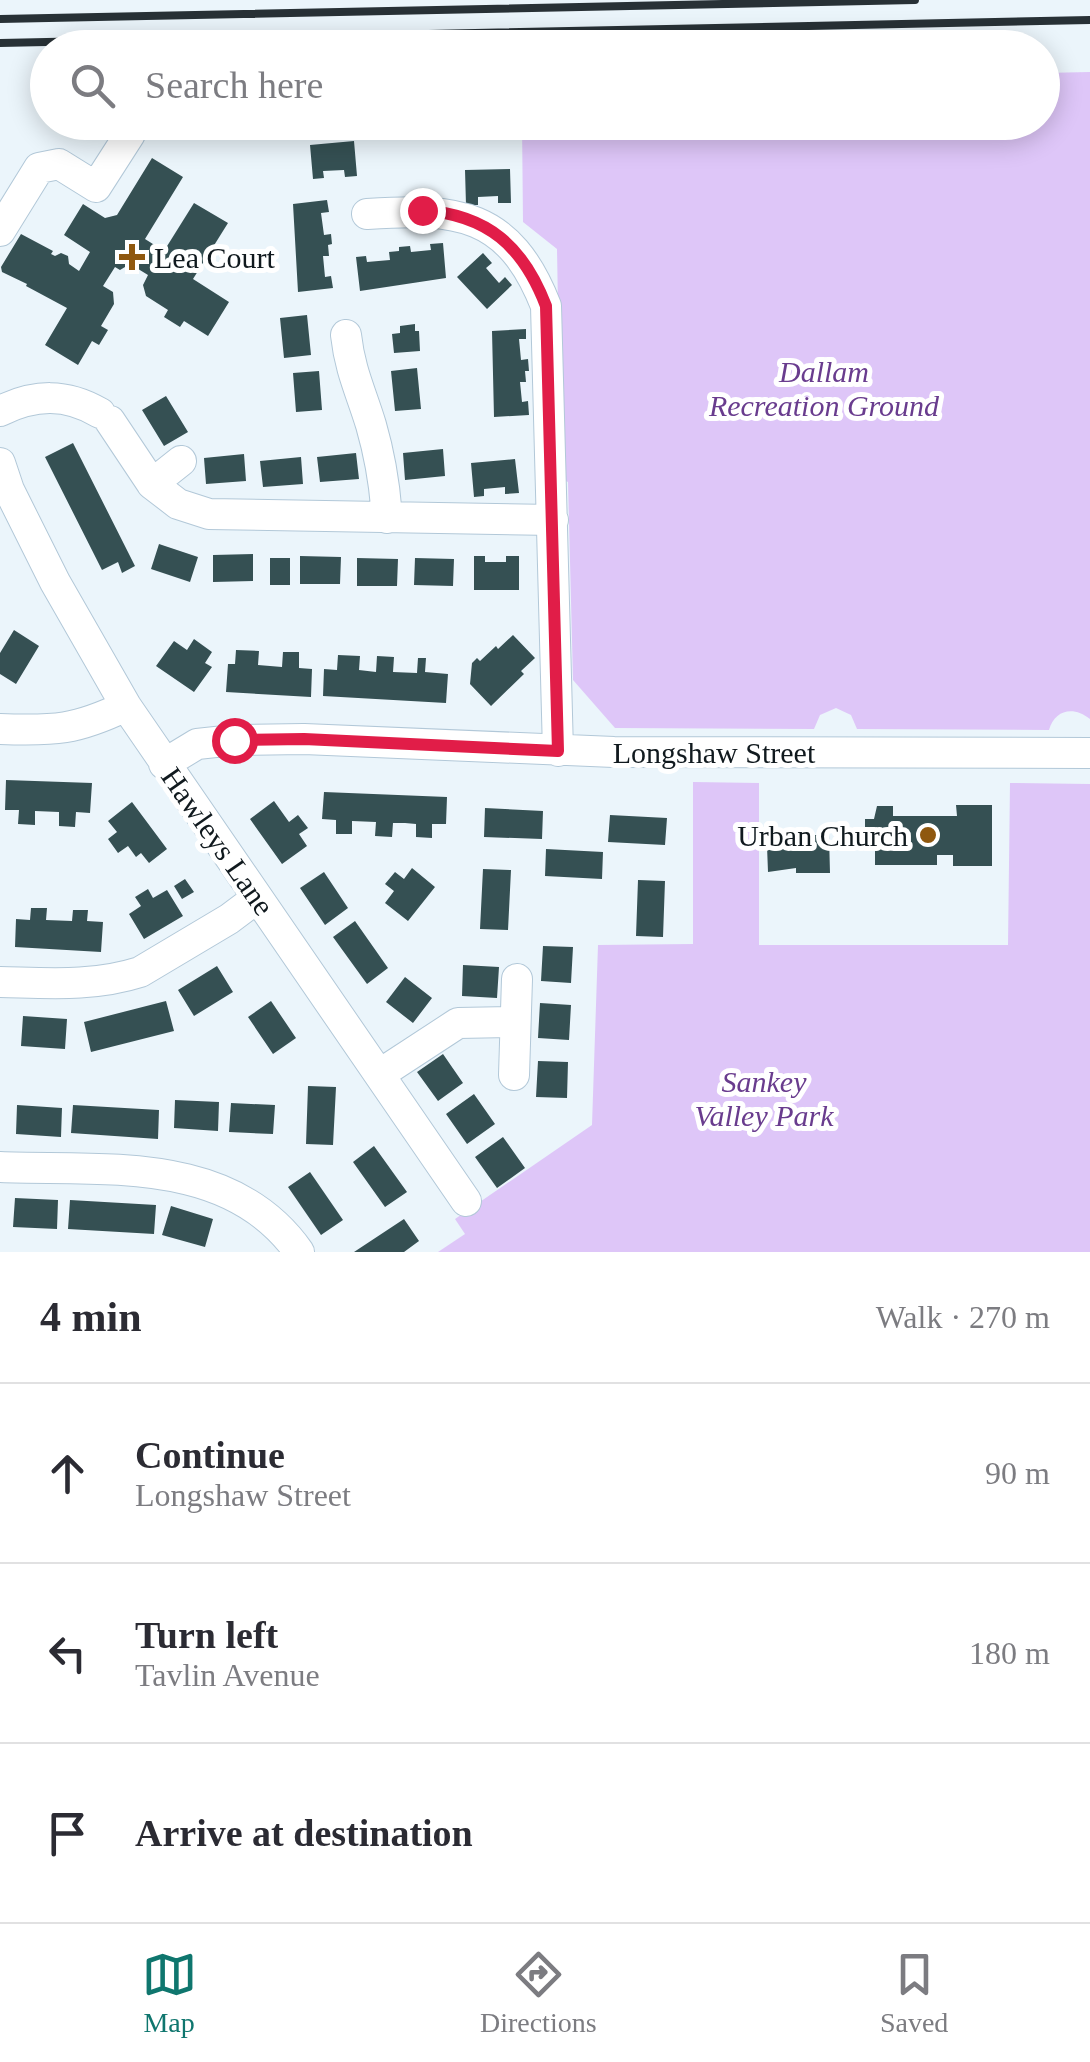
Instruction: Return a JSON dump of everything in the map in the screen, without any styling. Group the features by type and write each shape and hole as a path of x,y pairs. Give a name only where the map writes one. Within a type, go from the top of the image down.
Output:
{"street":[{"path":"0,232 39,168 59,164 96,187 126,140"},
{"path":"366,214 422,210 454,214 486,228 524,259 546,306 558,751"},
{"path":"346,335 350,370 371,424 384,481 387,518"},
{"path":"0,410 41,397 74,400 105,417 152,484 178,504 209,514 553,520"},
{"path":"152,484 181,461"},
{"name":"Hawleys Lane","path":"3,482 126,706 466,1201"},
{"path":"0,729 65,730 86,725 126,706"},
{"name":"Longshaw Street","path":"164,764 197,744 304,739 558,751 1090,753"},
{"path":"0,982 92,984 140,972 257,898"},
{"path":"514,1075 517,980"},
{"path":"380,1074 458,1023 516,1022"},
{"path":"0,1167 140,1172 205,1182 258,1208 299,1252"}],"green space":[{"name":"Dallam Recreation Ground","path":"1090,72 1090,719 1078,712 1066,712 1056,718 1049,730 857,729 851,715 836,708 820,715 814,729 615,728 573,680 568,482 561,479 557,249 523,222 522,140 1060,140 1060,73"},
{"name":"Sankey Valley Park","path":"693,782 759,783 759,945 1008,945 1010,783 1090,784 1090,1252 438,1252 465,1234 455,1219 592,1125 598,945 693,944"}],"building":[{"path":"354,141 357,176 345,177 344,170 323,171 324,178 313,179 310,145"},
{"path":"152,158 183,177 145,239 164,251 194,203 228,223 193,279 229,302 208,336 184,321 180,327 164,317 168,310 146,296 143,285 148,275 130,264 120,270 115,267 103,286 113,292 114,304 101,326 108,330 99,345 92,341 78,365 45,345 67,308 2,272 1,267 21,234 53,251 55,256 68,256 69,264 79,271 90,252 64,235 83,204 105,218 117,215"},
{"path":"510,169 511,203 498,203 498,196 478,197 478,205 466,205 465,170"},
{"path":"327,200 329,212 321,213 324,235 331,234 332,244 328,245 329,256 323,256 325,277 331,276 333,288 298,292 293,204"},
{"path":"443,243 446,278 360,291 356,257 366,256 367,262 390,260 389,252 399,251 399,247 410,246 411,252 431,250 430,244"},
{"path":"483,253 492,263 486,268 499,283 505,277 512,285 487,309 457,277"},
{"path":"307,315 311,355 284,358 280,318"},
{"path":"415,324 420,351 394,353 392,334 400,333 400,326"},
{"path":"526,329 526,339 519,339 521,360 528,359 529,371 525,371 526,382 520,382 522,402 528,401 529,415 494,417 492,331"},
{"path":"417,368 421,409 395,411 391,371"},
{"path":"319,371 322,410 296,412 293,373"},
{"path":"166,396 188,432 164,446 142,410"},
{"path":"73,443 135,566 122,573 118,562 102,570 45,457"},
{"path":"443,449 445,476 405,480 403,453"},
{"path":"356,453 359,479 320,482 317,457"},
{"path":"244,454 246,481 206,484 204,458"},
{"path":"301,457 303,484 263,487 260,461"},
{"path":"515,459 519,493 505,494 505,487 484,489 484,496 474,497 471,463"},
{"path":"159,544 198,557 190,582 151,569"},
{"path":"253,554 253,581 213,582 213,555"},
{"path":"300,556 341,557 340,584 300,584"},
{"path":"474,556 485,556 485,562 506,562 506,556 519,556 519,590 474,590"},
{"path":"270,558 290,558 290,585 270,585"},
{"path":"357,558 398,559 397,586 357,586"},
{"path":"415,558 454,559 453,586 414,585"},
{"path":"14,630 39,646 16,684 0,674 0,653"},
{"path":"513,635 535,658 491,706 470,684 472,663 496,646 498,649"},
{"path":"194,639 212,652 205,663 212,667 194,692 156,666 174,641 187,650"},
{"path":"236,650 259,651 258,665 282,667 283,652 299,652 299,668 312,669 311,697 226,692 228,664 235,664"},
{"path":"338,655 360,656 359,670 376,672 377,656 394,657 393,672 417,673 418,658 426,658 425,672 448,674 446,703 323,696 324,669 337,670"},
{"path":"6,780 92,783 90,813 76,812 75,827 59,826 59,812 35,811 35,825 18,824 19,810 5,810"},
{"path":"324,792 447,797 446,824 432,824 432,838 416,837 416,824 405,823 393,823 392,837 375,836 376,822 352,821 352,834 336,834 336,820 322,819"},
{"path":"274,801 289,822 298,815 308,828 299,834 307,846 282,864 250,819"},
{"path":"132,802 167,849 149,863 141,853 136,857 128,846 118,853 108,839 117,832 108,821"},
{"name":"Urban Church","path":"956,805 992,805 992,866 953,866 953,855 937,855 937,865 875,865 875,850 865,850 865,819 874,819 877,806 893,806 893,816 957,816"},
{"path":"485,808 543,811 542,839 484,837"},
{"path":"610,815 667,818 665,845 608,842"},
{"path":"813,835 829,835 830,873 796,873 796,868 768,872 767,846 797,849 797,843 813,842"},
{"path":"546,849 603,852 602,879 545,876"},
{"path":"412,868 435,887 408,921 385,903 394,891 385,884 395,872 404,879"},
{"path":"483,869 511,870 508,930 480,929"},
{"path":"324,872 348,908 325,925 300,888"},
{"path":"185,879 194,892 182,899 174,886"},
{"path":"638,880 665,881 663,937 636,936"},
{"path":"148,889 153,898 167,890 183,916 144,939 129,914 141,906 135,897"},
{"path":"31,908 47,908 46,920 72,921 73,910 88,910 87,921 103,922 101,952 15,947 16,919 30,920"},
{"path":"355,921 388,968 367,984 333,937"},
{"path":"543,946 573,947 571,983 541,981"},
{"path":"463,965 499,967 497,998 462,996"},
{"path":"217,966 233,992 194,1016 178,990"},
{"path":"405,977 432,998 413,1023 386,1002"},
{"path":"166,1001 174,1031 91,1052 84,1022"},
{"path":"271,1001 296,1038 273,1054 248,1017"},
{"path":"540,1003 571,1005 569,1040 538,1038"},
{"path":"23,1016 67,1019 65,1049 21,1046"},
{"path":"443,1054 463,1083 438,1101 417,1072"},
{"path":"538,1061 568,1062 567,1098 536,1097"},
{"path":"308,1086 336,1087 333,1145 306,1144"},
{"path":"474,1094 495,1124 467,1144 446,1114"},
{"path":"175,1100 219,1102 218,1131 174,1128"},
{"path":"231,1103 275,1105 273,1134 229,1132"},
{"path":"17,1105 62,1108 61,1137 16,1134"},
{"path":"73,1105 159,1110 158,1139 71,1133"},
{"path":"503,1137 525,1168 497,1188 475,1157"},
{"path":"374,1146 407,1192 385,1207 353,1162"},
{"path":"310,1172 343,1220 321,1235 288,1187"},
{"path":"15,1198 58,1200 57,1229 13,1227"},
{"path":"70,1200 156,1205 154,1234 68,1229"},
{"path":"171,1206 213,1219 205,1247 162,1235"},
{"path":"404,1219 419,1241 404,1252 354,1252"}],"railway":[{"path":"0,19 915,0"},
{"path":"616,30 1090,20"},
{"path":"0,43 30,42"}],"place":[{"name":"Lea Court","path":"132,257"},
{"name":"Urban Church","path":"928,835"}],"route":[{"path":"234,740 304,739 558,751 546,306 524,259 502,238 470,219 422,210"}]}
